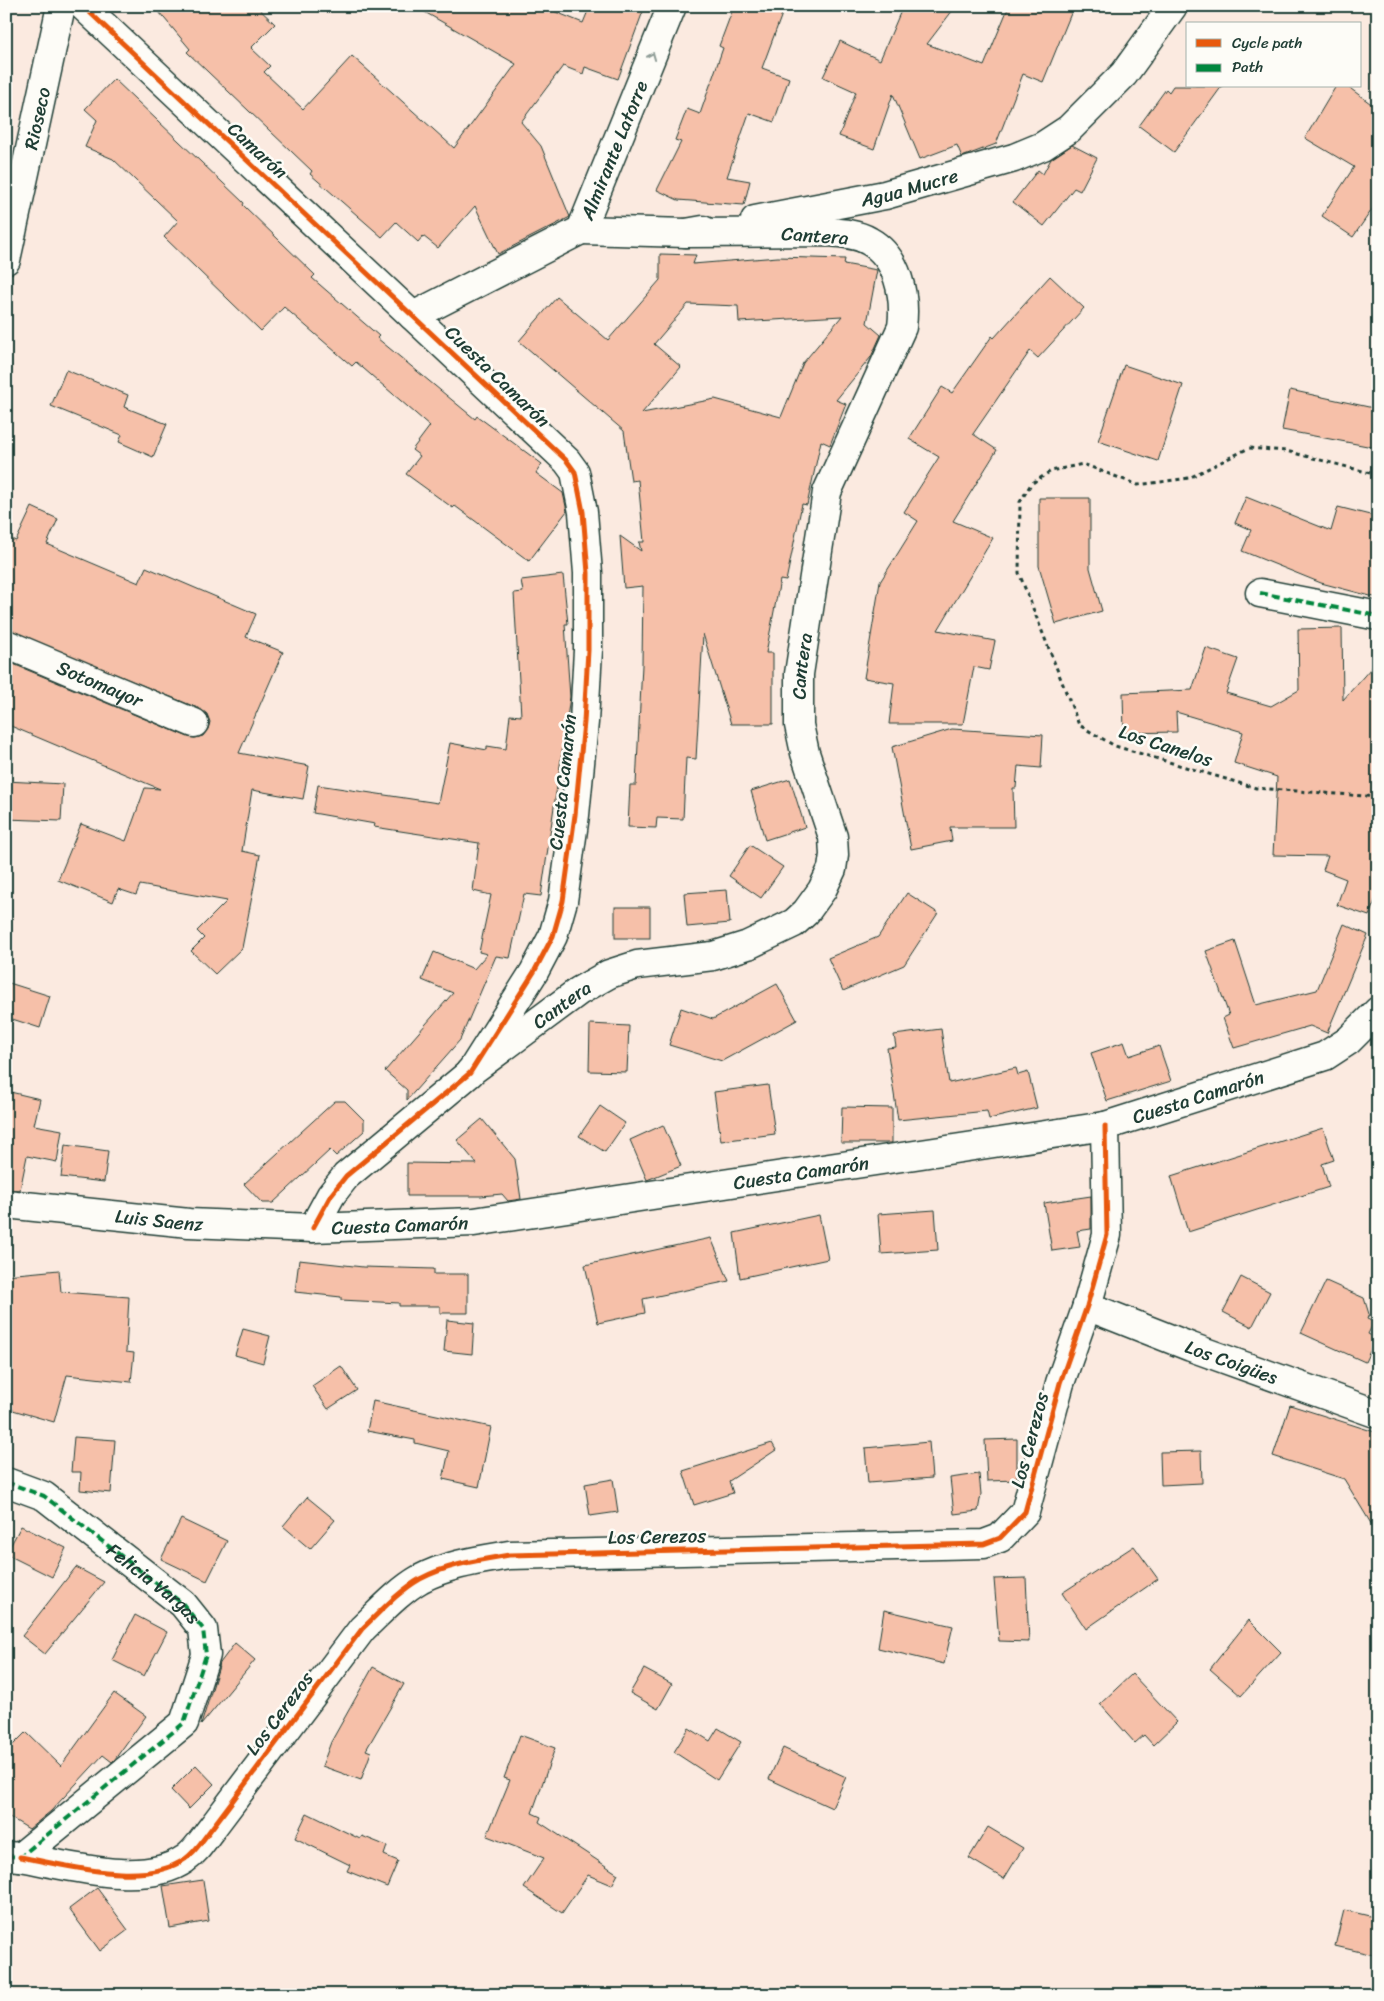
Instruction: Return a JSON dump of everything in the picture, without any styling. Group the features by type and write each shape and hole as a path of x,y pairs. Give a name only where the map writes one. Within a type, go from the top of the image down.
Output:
{"street":[{"name":"Rioseco","path":"6,260 61,6"},
{"name":"Camarón","path":"82,6 413,316"},
{"name":"Almirante Latorre","path":"413,316 581,230 672,6"},
{"name":"Agua Mucre","path":"581,230 686,233 885,195 1014,158 1042,146 1069,129 1124,74 1173,6"},
{"name":"Cantera","path":"470,1072 580,992 609,974 636,965 713,956 748,945 787,927 806,912 815,901 832,869 834,856 833,837 804,753 799,725 799,674 827,492 902,326 904,309 902,291 894,270 884,254 868,241 847,234 827,232 686,233"},
{"name":"Cuesta Camarón","path":"313,1228 331,1195 346,1176 470,1072 542,958 553,936 563,901 575,815 584,722 588,650 588,573 583,512 575,472 566,461 413,316"},
{"path":"1260,593 1378,616"},
{"name":"Sotomayor","path":"6,644 194,723"},
{"name":"Cuesta Camarón","path":"313,1228 474,1222 1105,1126 1325,1056 1348,1041 1378,1011"},
{"name":"Los Cerezos","path":"13,1856 128,1874 163,1870 185,1859 212,1828 362,1629 391,1601 420,1579 459,1564 510,1554 984,1544 1000,1538 1025,1512 1060,1383 1087,1306 1107,1234 1105,1126"},
{"name":"Luis Saenz","path":"6,1204 189,1223 313,1228"},
{"name":"Los Coigües","path":"1087,1306 1191,1347 1378,1414"},
{"name":"Felicia Vargas","path":"6,1482 44,1496 183,1604 203,1629 206,1655 184,1723 13,1856"}],"building":[{"path":"154,6 256,6 275,24 251,48 270,66 264,72 303,109 352,56 454,148 516,64 414,6 541,6 583,23 590,6 645,6 618,79 585,67 583,74 563,66 521,122 541,146 570,217 498,254 475,206 438,248 423,236 418,242 396,222 382,237 310,174 312,171 187,52 190,49"},
{"path":"734,6 785,6 762,68 789,78 774,122 749,113 727,177 750,181 744,205 678,200 657,190 681,142 675,140 687,109 700,114 723,48 719,46"},
{"path":"903,6 956,6 927,44 984,66 1009,6 1074,6 1043,82 1023,74 996,144 962,157 957,145 920,159 893,94 874,149 839,136 856,92 823,77 840,41 880,60"},
{"path":"114,79 244,203 243,205 315,275 312,278 379,336 377,338 475,419 477,416 542,464 536,473 563,493 567,511 529,561 455,506 453,508 406,474 420,456 412,450 430,426 356,362 352,366 284,307 261,331 164,237 178,221 113,159 85,147 97,120 85,109"},
{"path":"1173,86 1221,88 1174,152 1139,126 1166,89 1169,92"},
{"path":"1335,88 1350,88 1378,109 1378,201 1353,237 1322,216 1354,167 1305,138"},
{"path":"1072,145 1097,158 1080,191 1074,188 1044,226 1013,202 1038,170 1043,174 1051,159"},
{"path":"660,254 696,255 693,264 778,257 845,259 844,264 877,270 867,323 881,335 871,357 836,400 846,404 830,445 821,441 807,505 802,504 786,581 780,580 766,653 773,653 773,724 731,724 703,634 696,759 686,758 683,819 657,818 656,828 628,827 630,785 636,785 642,665 643,586 624,588 620,536 641,551 639,542 644,542 638,480 631,481 624,431 519,341 557,297 608,340 660,280","holes":["688,304 738,306 739,322 842,316 803,363 781,417 715,399 642,413 681,367 654,344"]},
{"path":"1050,276 1084,308 1038,358 1030,351 973,434 997,450 953,521 993,538 938,630 995,641 989,670 974,667 963,724 889,724 894,683 864,678 880,582 918,521 904,512 939,457 909,439 942,387 952,393 992,336 994,338"},
{"path":"1124,365 1183,385 1158,461 1098,441"},
{"path":"66,370 128,395 124,407 167,424 153,457 119,442 122,435 51,406"},
{"path":"1290,390 1378,409 1378,448 1282,430"},
{"path":"1246,497 1331,531 1338,507 1378,517 1378,598 1321,583 1242,551 1251,530 1235,523"},
{"path":"1039,498 1090,498 1090,568 1102,611 1056,624 1039,566"},
{"path":"32,507 58,519 47,544 139,583 146,567 256,614 246,637 283,652 239,753 309,766 303,799 252,790 242,851 260,855 242,948 215,974 191,951 204,938 197,931 227,901 140,885 136,895 118,889 113,902 58,880 81,824 126,841 145,788 160,789 6,724 6,661 188,737 203,736 210,722 207,714 200,709 6,629 6,537 16,541"},
{"path":"563,575 568,624 565,624 570,697 541,896 524,894 510,958 496,956 460,1040 407,1100 407,1090 385,1071 453,993 422,980 434,952 474,969 487,954 479,952 491,895 473,891 479,843 374,827 375,824 313,813 318,785 438,803 450,743 487,750 487,746 506,749 510,715 521,716 514,593 523,592 521,580"},
{"path":"1342,628 1343,700 1378,660 1378,893 1369,916 1337,905 1346,879 1323,870 1328,856 1273,855 1277,777 1234,763 1243,732 1176,712 1177,732 1124,733 1123,693 1192,690 1206,648 1238,659 1226,693 1271,706 1299,690 1298,629"},
{"path":"952,729 1043,735 1041,768 1018,766 1016,788 1013,788 1014,827 950,827 952,841 911,849 892,747"},
{"path":"790,779 805,827 765,840 751,791"},
{"path":"6,781 63,784 61,821 6,819"},
{"path":"750,845 783,867 761,898 729,876"},
{"path":"727,890 730,923 687,927 684,893"},
{"path":"907,893 938,913 904,965 843,991 828,958 878,937"},
{"path":"615,907 650,907 650,938 615,938"},
{"path":"1344,924 1368,935 1327,1033 1310,1026 1234,1048 1223,1018 1229,1015 1206,951 1235,941 1256,1005 1317,990"},
{"path":"6,982 50,996 40,1028 6,1017"},
{"path":"777,984 797,1020 722,1061 669,1045 681,1008 713,1019"},
{"path":"590,1024 629,1026 627,1072 589,1071"},
{"path":"941,1029 949,1083 1016,1068 1018,1075 1028,1072 1037,1108 989,1119 987,1111 898,1120 887,1048 896,1047 894,1035"},
{"path":"1124,1042 1129,1056 1159,1046 1171,1081 1107,1101 1091,1053"},
{"path":"768,1085 775,1134 721,1141 714,1092"},
{"path":"6,1091 40,1099 34,1125 62,1130 57,1162 27,1156 20,1190 6,1189"},
{"path":"335,1101 345,1101 364,1120 364,1131 336,1156 330,1150 273,1203 262,1203 244,1184"},
{"path":"600,1106 625,1123 605,1152 579,1136"},
{"path":"842,1107 892,1108 892,1143 841,1143"},
{"path":"482,1119 515,1159 521,1199 508,1201 502,1194 481,1196 407,1196 407,1163 477,1164 457,1140"},
{"path":"663,1125 681,1166 647,1180 630,1140"},
{"path":"1323,1128 1334,1160 1322,1164 1329,1187 1188,1232 1171,1176"},
{"path":"65,1145 108,1151 104,1182 61,1177"},
{"path":"1091,1196 1091,1229 1077,1231 1080,1247 1052,1251 1044,1203"},
{"path":"935,1210 938,1250 881,1254 878,1214"},
{"path":"819,1215 828,1259 740,1278 734,1233"},
{"path":"711,1238 729,1281 643,1299 645,1313 598,1323 585,1265"},
{"path":"299,1260 363,1267 434,1269 434,1274 468,1274 468,1313 440,1313 440,1306 399,1306 399,1303 341,1300 341,1297 295,1292"},
{"path":"59,1270 61,1292 129,1297 126,1352 134,1353 131,1382 67,1375 54,1422 6,1408 6,1275"},
{"path":"1241,1277 1270,1292 1252,1327 1223,1312"},
{"path":"1326,1281 1364,1298 1369,1314 1367,1319 1374,1322 1368,1334 1376,1338 1365,1362 1301,1333"},
{"path":"447,1320 474,1323 472,1354 444,1351"},
{"path":"243,1329 270,1336 263,1363 235,1355"},
{"path":"341,1366 357,1390 328,1409 312,1386"},
{"path":"373,1401 491,1427 479,1487 443,1479 449,1451 415,1443 415,1440 367,1431"},
{"path":"1290,1405 1378,1433 1378,1535 1344,1479 1273,1456"},
{"path":"74,1437 115,1440 111,1493 80,1490 81,1472 71,1472"},
{"path":"1017,1439 1017,1480 987,1481 985,1440"},
{"path":"929,1442 932,1478 868,1483 865,1448"},
{"path":"772,1443 776,1450 729,1481 733,1493 694,1505 683,1471"},
{"path":"1201,1451 1202,1483 1161,1485 1160,1452"},
{"path":"979,1474 981,1494 978,1511 954,1514 950,1478"},
{"path":"613,1479 618,1512 590,1516 585,1484"},
{"path":"307,1497 335,1520 310,1549 283,1526"},
{"path":"181,1519 227,1541 207,1581 161,1559"},
{"path":"21,1526 66,1548 52,1577 6,1554"},
{"path":"1134,1546 1158,1579 1086,1629 1062,1593"},
{"path":"76,1567 104,1582 45,1654 22,1636"},
{"path":"1026,1578 1029,1642 999,1641 994,1579"},
{"path":"884,1610 953,1626 944,1664 878,1648"},
{"path":"135,1615 167,1632 144,1676 112,1660"},
{"path":"1249,1620 1281,1652 1241,1696 1210,1669"},
{"path":"235,1643 255,1660 201,1725 220,1663"},
{"path":"373,1667 404,1684 366,1750 371,1752 361,1780 322,1766 331,1742"},
{"path":"644,1669 672,1684 658,1709 630,1693"},
{"path":"1132,1674 1177,1722 1153,1745 1144,1735 1135,1743 1100,1704"},
{"path":"114,1693 146,1716 115,1759 112,1762 103,1755 51,1811 29,1829 6,1815 6,1752 26,1732 61,1766"},
{"path":"689,1728 710,1741 718,1728 741,1742 717,1780 674,1752"},
{"path":"520,1735 555,1748 532,1813 541,1817 539,1822 618,1874 612,1885 588,1875 562,1913 524,1888 544,1858 487,1836 510,1780 504,1778"},
{"path":"783,1748 846,1777 832,1808 769,1779"},
{"path":"196,1765 214,1784 189,1809 171,1790"},
{"path":"307,1813 360,1839 362,1836 387,1846 384,1855 398,1861 387,1887 347,1871 350,1865 295,1838"},
{"path":"988,1827 1023,1848 1004,1879 969,1858"},
{"path":"203,1880 209,1921 170,1928 163,1886"},
{"path":"97,1888 128,1930 100,1951 69,1909"},
{"path":"1344,1910 1378,1918 1378,1956 1335,1946"}],"marked path":[{"path":"1260,593 1378,616"},
{"path":"6,1482 44,1496 183,1604 203,1629 206,1655 184,1723 20,1857 6,1856"}],"cycle path":[{"path":"83,6 567,461 575,472 583,512 588,573 588,650 584,722 575,815 563,901 553,936 534,972 470,1073 346,1176 331,1195 313,1228"},
{"path":"20,1857 82,1869 127,1873 149,1872 168,1868 185,1859 200,1845 362,1629 405,1589 420,1579 442,1570 464,1563 509,1555 984,1544 1000,1538 1025,1512 1060,1383 1087,1306 1107,1235 1105,1126"}]}
